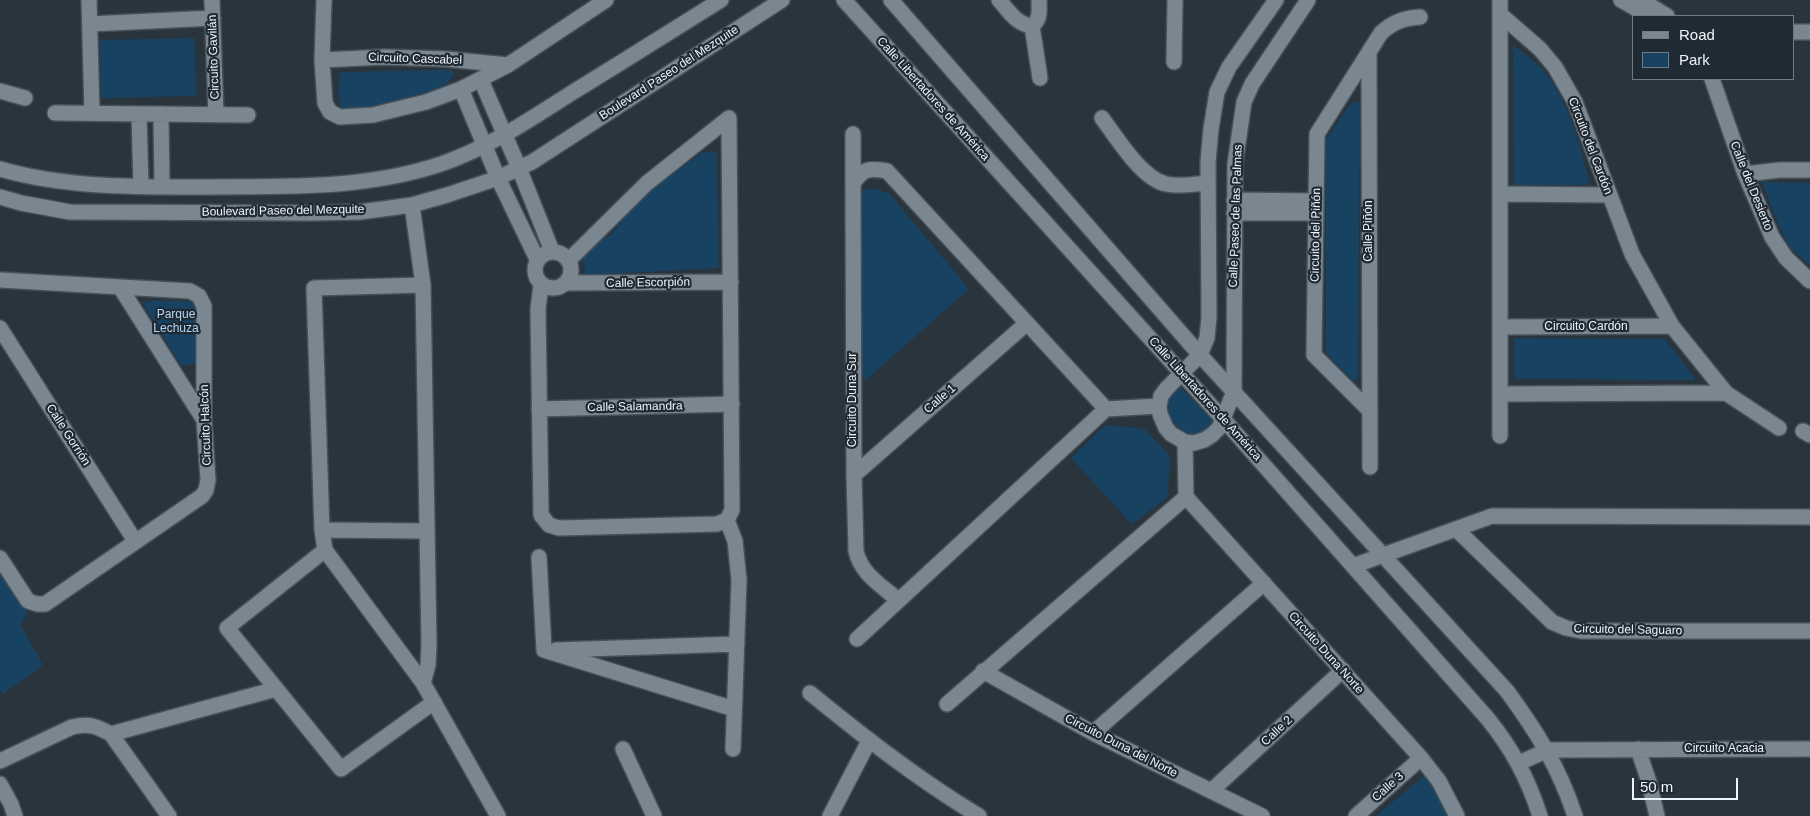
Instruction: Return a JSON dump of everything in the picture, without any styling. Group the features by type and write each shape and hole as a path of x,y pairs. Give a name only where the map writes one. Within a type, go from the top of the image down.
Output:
{"street":[{"path":"89,0 92,113"},
{"name":"Circuito Gavilán","path":"212,0 216,115"},
{"path":"324,0 322,60 325,103 330,112 340,117 373,115 426,102 461,89 508,65 606,0"},
{"name":"Boulevard Paseo del Mezquite","path":"0,169 24,176 80,184 162,187 333,185 388,178 442,164 505,136 721,0"},
{"name":"Boulevard Paseo del Mezquite","path":"0,197 70,212 360,212 412,205 498,178 519,168 782,0"},
{"name":"Calle Libertadores de América","path":"844,0 1182,373 1488,719 1505,740 1519,763 1540,816"},
{"name":"Calle Libertadores de América","path":"891,0 1200,355 1507,691 1548,750 1567,792 1575,816"},
{"path":"999,0 1017,21 1024,25 1032,26 1037,22 1039,16 1040,0"},
{"name":"Calle Paseo de las Palmas","path":"1159,406 1161,396 1200,355 1207,338 1209,317 1208,162 1217,92 1229,67 1276,0"},
{"path":"1500,436 1500,8 1505,0"},
{"path":"1621,0 1647,15"},
{"path":"1640,0 1665,15"},
{"path":"1174,62 1176,1"},
{"name":"Calle Paseo de las Palmas","path":"1224,420 1234,392 1235,164 1244,102 1252,84 1306,1"},
{"name":"Circuito del Cardón","path":"1500,8 1555,67 1575,102 1632,254 1672,326 1726,393"},
{"name":"Circuito del Piñón","path":"1369,410 1314,355 1317,134 1381,33 1390,25 1407,17 1420,17"},
{"path":"90,24 213,18"},
{"path":"1032,26 1040,78"},
{"path":"1795,32 1810,32"},
{"name":"Calle Piñón","path":"1369,52 1370,467"},
{"name":"Circuito Cascabel","path":"322,60 384,57 446,58 508,65"},
{"path":"481,80 552,251"},
{"name":"Calle del Desierto","path":"1712,80 1744,174 1772,237 1786,258 1810,281"},
{"path":"461,89 498,178 537,259"},
{"path":"0,91 25,98"},
{"name":"Circuito Gavilán","path":"55,113 248,115"},
{"path":"139,114 141,186"},
{"path":"161,114 162,187"},
{"path":"541,284 538,309 538,409 541,515 549,525 559,528 717,524 727,520 732,510 729,118 647,182 569,260"},
{"path":"1102,118 1144,173 1155,180 1164,184 1174,185 1208,183"},
{"name":"Circuito Duna Sur","path":"853,134 856,551 858,562 864,571 898,600"},
{"path":"1208,162 1235,164"},
{"path":"853,183 861,172 872,168 887,171 1106,409"},
{"path":"1744,174 1780,170 1810,170"},
{"path":"1500,194 1609,195"},
{"path":"412,205 423,285 429,645 428,666 423,683"},
{"path":"1208,227 1234,213 1316,207"},
{"path":"552,251 564,255 569,260 572,268 566,284 554,288 541,284 534,273 537,259 541,255 552,251"},
{"name":"Circuito Halcón","path":"0,280 190,291 199,296 204,306 204,420 208,480 206,490 202,496 45,604 28,601 0,558"},
{"name":"Calle Escorpión","path":"566,284 731,282"},
{"path":"423,285 314,288 322,530 325,550 423,683 498,816"},
{"path":"120,287 204,420"},
{"name":"Calle 1","path":"854,474 1027,323"},
{"name":"Circuito Cardón","path":"1500,327 1672,326"},
{"name":"Calle Gorrión","path":"0,328 135,541"},
{"path":"1500,394 1726,393 1779,428"},
{"name":"Calle Salamandra","path":"538,409 732,404"},
{"path":"857,639 1106,409 1159,406 1166,428 1171,434 1184,442 1194,443 1212,435 1224,420"},
{"path":"947,704 1186,497 1184,442"},
{"name":"Circuito Duna Norte","path":"1186,497 1421,758 1439,781 1457,816"},
{"path":"1353,566 1492,516 1810,517"},
{"path":"727,520 735,541 739,580 733,749"},
{"name":"Circuito del Saguaro","path":"1456,529 1552,622 1566,628 1581,631 1810,631"},
{"path":"322,530 427,531"},
{"path":"325,550 226,628 341,769 434,702"},
{"path":"539,557 544,650"},
{"path":"1094,733 1264,584"},
{"path":"544,650 737,644"},
{"path":"544,650 734,709"},
{"name":"Calle 2","path":"1211,791 1342,670"},
{"name":"Circuito Duna del Norte","path":"983,671 1094,733 1262,816"},
{"path":"111,734 276,689"},
{"path":"810,693 869,741 978,816"},
{"path":"0,761 79,726 85,724 98,727 111,734 169,816"},
{"path":"830,816 869,741"},
{"path":"623,749 655,816"},
{"path":"1638,749 1649,782 1657,816"},
{"name":"Circuito Acacia","path":"1519,763 1548,750 1810,749"},
{"name":"Calle 3","path":"1356,816 1421,758"},
{"path":"0,784 15,816"}],"green space":[{"path":"195,38 196,96 101,98 100,40"},
{"path":"1513,45 1543,70 1560,96 1573,125 1590,185 1514,185"},
{"path":"452,71 454,74 447,83 435,91 404,101 341,109 338,91 340,72"},
{"path":"1352,102 1359,103 1360,111 1358,378 1355,383 1326,353 1326,140"},
{"path":"710,151 717,154 719,268 586,275 582,254 612,234 642,196 703,152"},
{"path":"1762,182 1810,183 1810,265 1791,249 1777,221"},
{"path":"874,188 890,194 969,289 866,380 860,373 861,190"},
{"name":"Parque Lechuza","path":"158,300 193,302 196,362 190,365 181,365 142,302"},
{"path":"1514,338 1665,339 1696,380 1514,379"},
{"path":"1179,386 1216,423 1209,430 1196,434 1189,433 1176,426 1169,414 1168,406 1171,397"},
{"path":"1105,425 1145,429 1170,456 1168,497 1132,524 1071,458"},
{"path":"0,570 28,611 21,625 43,665 3,694 0,689"},
{"path":"1425,775 1447,808 1450,816 1376,816"}]}
